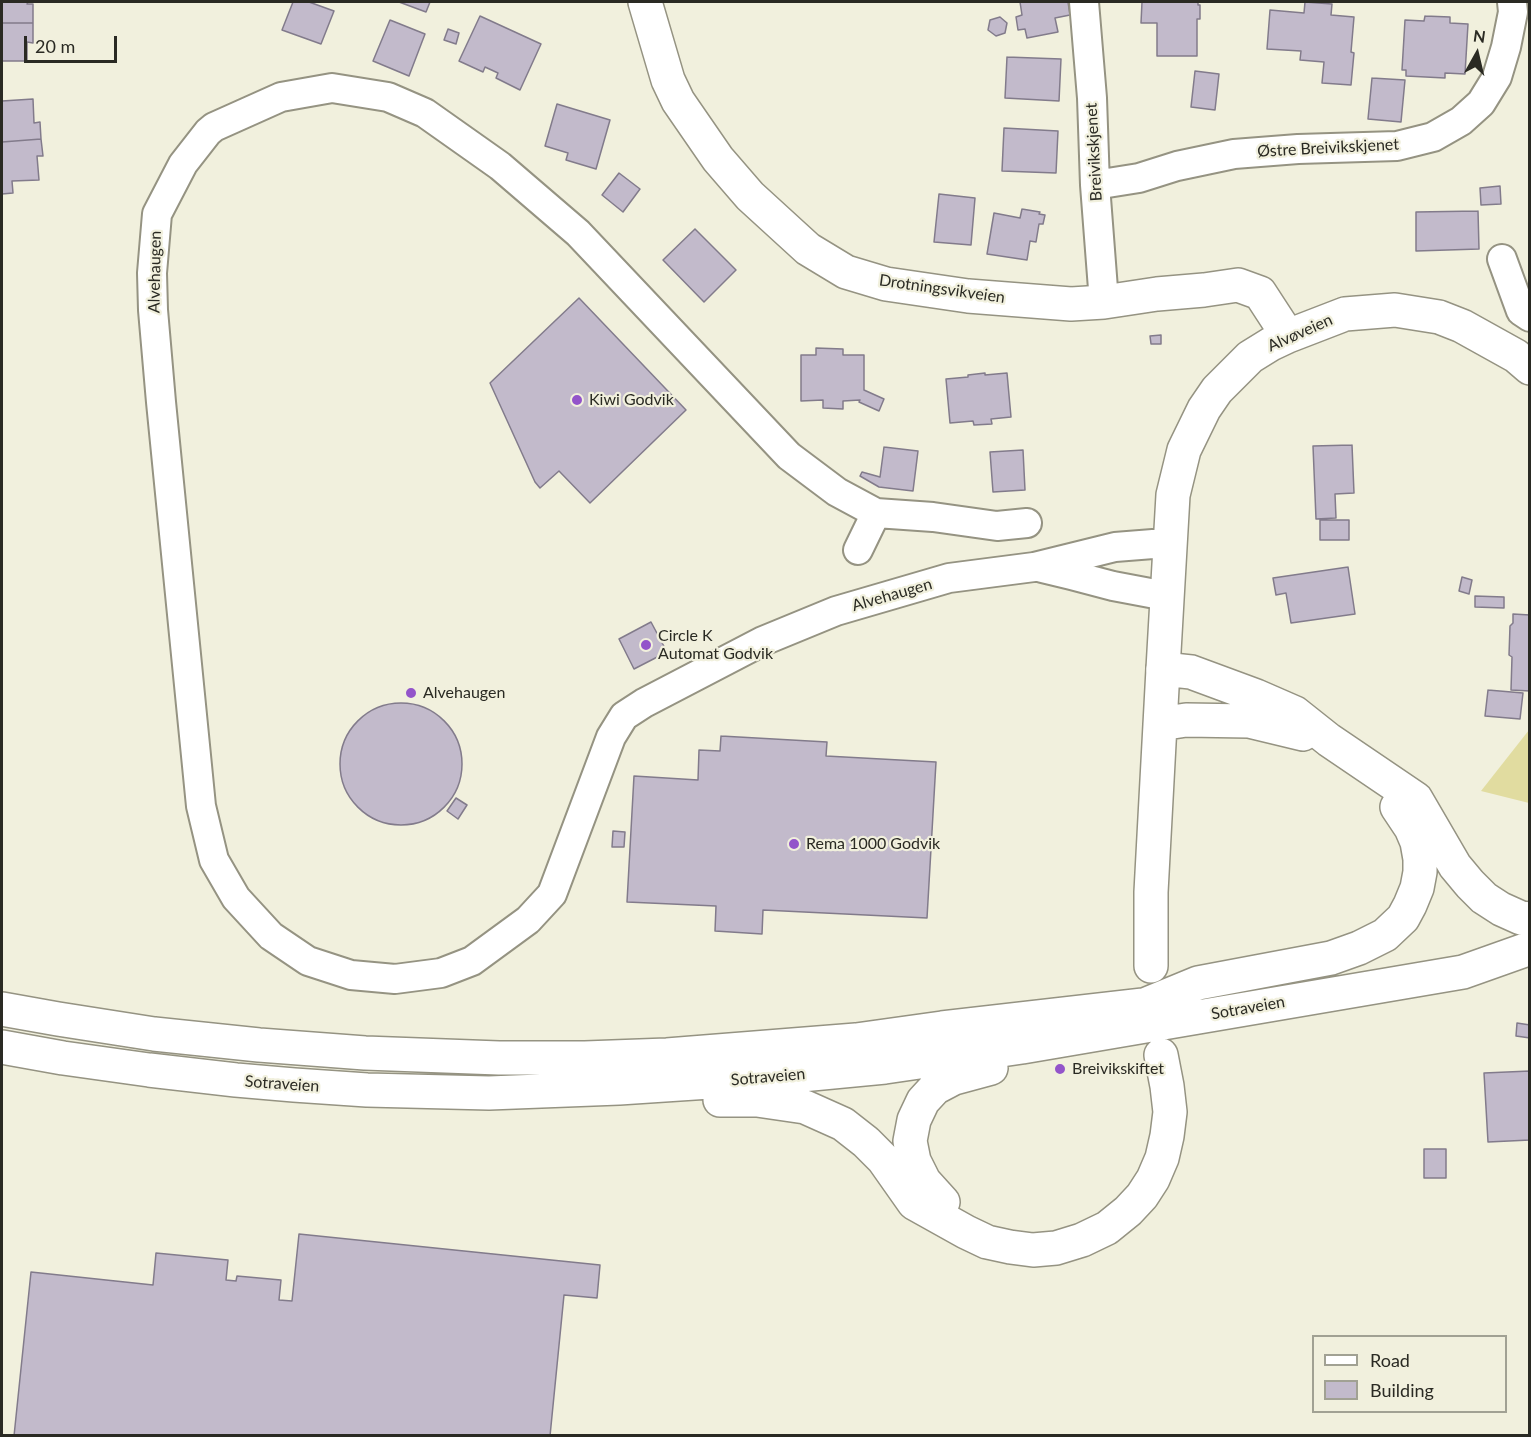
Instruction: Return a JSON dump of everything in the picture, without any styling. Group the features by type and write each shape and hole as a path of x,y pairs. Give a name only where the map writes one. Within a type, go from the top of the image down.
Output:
{"main road":[{"name":"Drotningsvikveien","path":"645,2 668,80 678,101 718,159 744,189 808,249 846,272 886,284 979,297 1071,304 1104,303 1157,294 1204,291 1238,285 1260,293 1288,336"},
{"name":"Alvøveien","path":"1151,966 1151,892 1173,495 1184,450 1204,409 1217,390 1250,357 1288,336 1345,314 1395,309 1439,317 1462,326 1516,356 1530,368"},
{"path":"1163,669 1191,672 1295,713 1329,740 1416,799 1455,866 1477,891 1501,909 1521,918 1528,939"},
{"path":"1160,724 1186,720 1249,721 1329,740"},
{"path":"1147,1004 1198,982 1331,957 1350,951 1385,935 1403,918 1418,888 1420,858 1417,842 1411,828 1373,770"},
{"name":"Sotraveien","path":"2,1009 143,1032 259,1046 499,1058 667,1055 856,1040 1199,998 1528,939"},
{"name":"Sotraveien","path":"2,1047 149,1070 236,1080 367,1090 489,1093 620,1088 770,1078 885,1067 1022,1047 1463,972 1528,939"},
{"path":"966,1232 924,1180 914,1161 910,1141 914,1120 923,1101 935,1088 954,1078 985,1069 1070,1055 1111,1032"},
{"path":"620,1088 652,1102 757,1100 805,1107 843,1124 866,1142 883,1159 914,1203 987,1242 1033,1250 1056,1248 1082,1240 1107,1228 1142,1196 1153,1179 1162,1158 1167,1136 1170,1113 1161,1054"}],"street":[{"name":"Breivikskjenet","path":"1084,2 1104,303"},
{"name":"Østre Breivikskjenet","path":"1095,185 1138,178 1177,166 1234,154 1298,148 1397,146 1433,137 1461,121 1481,103 1497,77 1513,12 1512,2"},
{"name":"Alvehaugen","path":"1027,523 997,526 933,516 876,513 837,492 789,456 578,233 500,166 425,113 388,97 332,88 281,97 214,127 183,164 157,214 152,273 153,309 201,806 214,860 236,898 271,936 308,961 351,975 395,979 441,973 472,961 528,920 552,894 611,737 624,716 644,703 763,641 836,611 949,578 1034,567 1115,547 1153,544 1170,546"},
{"path":"1502,259 1521,310 1530,316"},
{"path":"858,550 876,513"},
{"name":"Alvehaugen","path":"1034,567 1166,596"}],"shaded area":[{"path":"1529,730 1529,803 1481,791"}],"building":[{"path":"2,2 33,4 33,23 2,23"},
{"path":"293,2 309,2 334,11 321,44 282,30"},
{"path":"399,2 430,2 426,12"},
{"path":"1020,2 1068,2 1070,15 1055,18 1058,32 1027,38 1025,29 1018,30 1016,17 1022,15"},
{"path":"1142,2 1198,2 1200,19 1197,19 1197,56 1157,56 1157,23 1141,23"},
{"path":"1305,2 1332,4 1331,15 1354,17 1351,85 1322,83 1324,62 1300,60 1301,51 1267,49 1270,10 1304,13"},
{"path":"480,16 541,44 520,90 496,78 498,73 485,67 483,72 459,61"},
{"path":"1425,16 1450,17 1450,23 1468,24 1465,74 1445,73 1445,78 1406,76 1406,70 1402,70 1405,20 1424,21"},
{"path":"1000,17 1007,23 1005,33 996,36 988,30 990,20"},
{"path":"390,20 425,34 409,76 373,61"},
{"path":"2,23 33,23 33,43 27,42 27,61 2,61"},
{"path":"448,29 459,33 456,44 444,40"},
{"path":"1007,57 1061,59 1059,101 1005,98"},
{"path":"1195,71 1219,74 1215,110 1191,107"},
{"path":"1372,78 1405,80 1401,122 1368,119"},
{"path":"33,99 34,123 40,122 41,139 2,142 2,101"},
{"path":"557,104 610,120 596,169 566,160 568,153 545,146"},
{"path":"1004,128 1058,131 1056,173 1002,171"},
{"path":"41,139 43,156 37,156 39,180 12,181 13,193 2,194 2,142"},
{"path":"619,173 640,189 623,212 602,195"},
{"path":"1500,186 1501,204 1481,205 1480,188"},
{"path":"939,194 975,198 971,245 934,242"},
{"path":"1022,209 1045,215 1043,224 1039,224 1036,242 1030,241 1027,260 987,254 994,213 1020,218"},
{"path":"1478,211 1479,249 1416,251 1416,212"},
{"path":"695,229 736,270 704,302 663,260"},
{"path":"579,298 686,410 590,503 559,471 540,488 535,482 490,383"},
{"path":"1161,335 1161,344 1151,344 1150,336"},
{"path":"816,348 843,349 843,355 864,355 864,390 884,399 879,411 859,402 860,400 843,401 843,409 823,408 823,400 801,401 801,355 816,355"},
{"path":"985,373 985,375 1007,373 1011,417 991,419 992,424 974,425 973,421 950,423 946,379"},
{"path":"1352,445 1354,493 1335,494 1336,518 1316,519 1313,446"},
{"path":"884,447 918,451 913,491 879,487 860,476 862,472 880,477"},
{"path":"1023,450 1025,490 993,492 990,452"},
{"path":"1320,520 1349,520 1349,540 1320,540"},
{"path":"1348,567 1355,614 1291,623 1286,593 1276,595 1273,578"},
{"path":"1462,577 1472,580 1469,594 1459,591"},
{"path":"1475,596 1504,597 1504,608 1475,607"},
{"path":"1513,614 1530,615 1530,691 1511,690 1512,657 1509,655 1510,626 1513,623"},
{"path":"651,622 667,652 634,669 619,639"},
{"path":"1488,690 1523,693 1520,719 1485,716"},
{"path":"401,703 424,708 444,721 457,741 462,764 457,787 444,807 424,820 401,825 378,820 358,807 345,787 340,764 345,741 358,721 378,708"},
{"path":"721,736 827,742 826,756 936,762 927,918 763,910 762,934 715,931 716,906 627,902 634,776 698,780 699,750 720,751"},
{"path":"456,798 467,805 458,819 447,811"},
{"path":"613,831 625,832 624,847 612,847"},
{"path":"1517,1023 1530,1025 1530,1038 1516,1036"},
{"path":"1530,1071 1530,1140 1488,1142 1484,1073"},
{"path":"1424,1149 1446,1149 1446,1178 1424,1178"},
{"path":"299,1234 600,1265 597,1298 564,1295 550,1436 14,1436 31,1272 153,1285 156,1253 228,1260 226,1280 236,1281 237,1276 281,1280 279,1300 292,1301"}],"place":[{"name":"Kiwi Godvik","path":"577,400"},
{"name":"Circle K Automat Godvik","path":"646,645"},
{"name":"Alvehaugen","path":"411,693"},
{"name":"Rema 1000 Godvik","path":"794,844"},
{"name":"Breivikskiftet","path":"1060,1069"}]}
